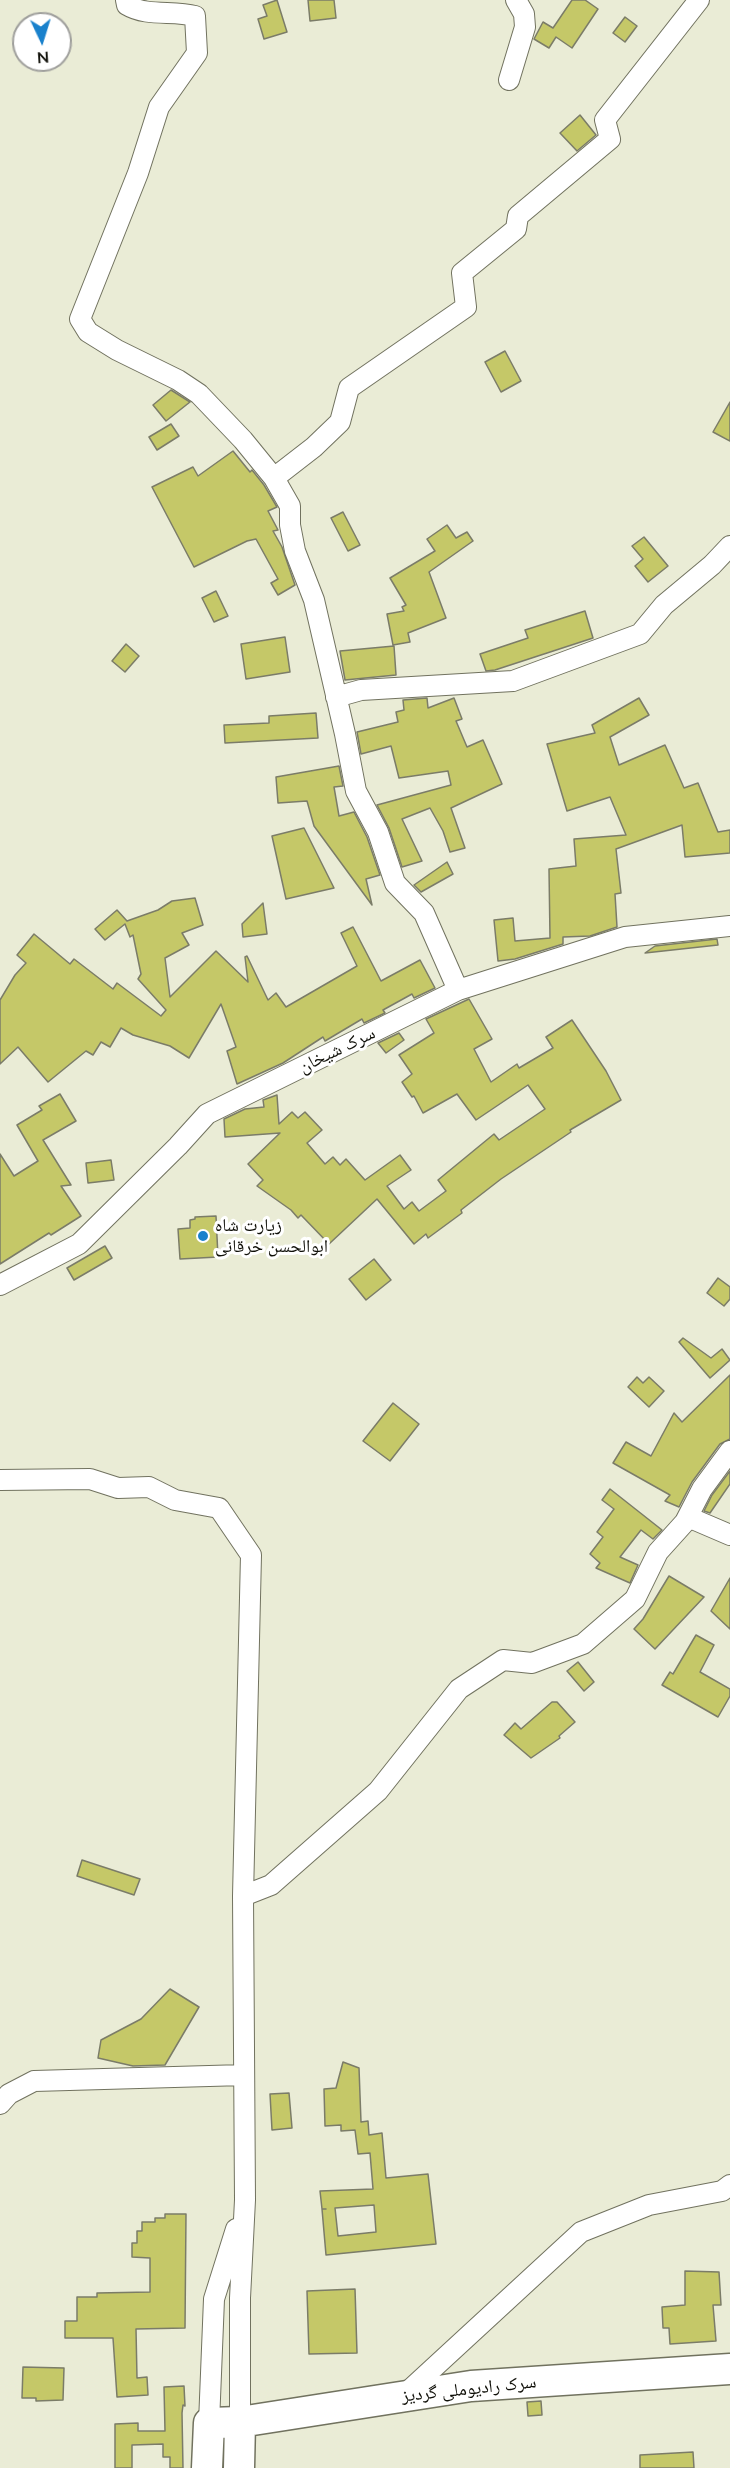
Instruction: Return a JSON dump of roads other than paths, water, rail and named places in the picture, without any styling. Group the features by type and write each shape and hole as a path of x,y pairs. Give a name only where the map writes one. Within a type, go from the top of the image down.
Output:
{"highway":[{"name":"سرک رادیوملی گردیز","path":"209,2423 240,2422 471,2385 730,2369"},
{"path":"239,2468 240,2422"},
{"path":"207,2468 209,2423"}],"street":[{"path":"126,0 127,5 138,11 179,12 195,16 197,53 159,107 138,173 80,319 88,332 117,350 178,380 199,394 243,440 274,478 290,506 294,551 314,600 356,791 378,832 395,883 424,913 458,990"},
{"path":"509,80 525,27 524,14 516,0"},
{"path":"274,478 314,447 340,422 349,388 466,307 462,273 516,229 518,216 610,139 605,120 699,0"},
{"path":"336,697 361,690 513,681 640,634 664,605 712,565 730,546"},
{"name":"سرک شیخان","path":"0,1285 79,1244 207,1114 458,990 625,937 730,926"},
{"path":"243,1896 271,1885 378,1791 459,1689 503,1660 532,1663 583,1644 635,1599 658,1552 688,1517 702,1489 730,1451"},
{"path":"0,1480 90,1479 118,1488 149,1487 175,1500 219,1508 250,1554 243,1896 245,2200 240,2298 240,2422"},
{"path":"688,1517 730,1535"},
{"path":"0,2104 9,2094 34,2081 244,2075"},
{"path":"403,2396 581,2232 649,2205 722,2191 730,2185"},
{"path":"682,2199 730,2200"},
{"path":"209,2423 214,2299 245,2200"}],"place":[{"name":"زیارت شاه ابوالحسن خرقانی","path":"203,1236"}]}
